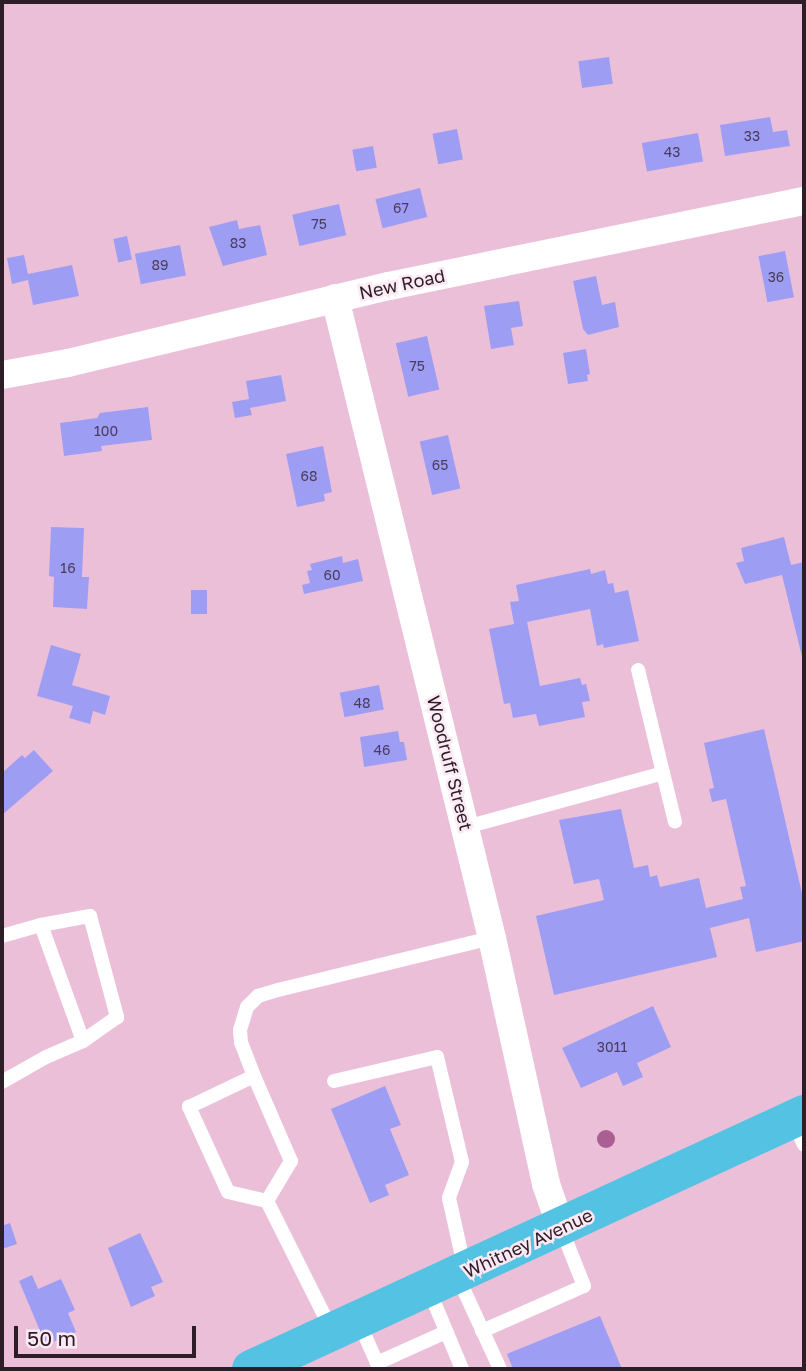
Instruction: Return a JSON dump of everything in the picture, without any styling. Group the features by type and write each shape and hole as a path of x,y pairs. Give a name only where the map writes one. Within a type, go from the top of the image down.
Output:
{"highway":[{"name":"Whitney Avenue","path":"251,1369 561,1227 800,1126"}],"street":[{"name":"New Road","path":"2,375 68,363 335,298 804,201"},
{"name":"Woodruff Street","path":"335,298 466,827 546,1184 561,1227"}],"lane":[{"path":"638,670 675,822"},
{"path":"466,827 663,773"},
{"path":"2,936 90,916 117,1017 83,1041 3,1076"},
{"path":"41,925 83,1041"},
{"path":"267,1201 291,1161 241,1042 240,1030 247,1007 258,996 492,937"},
{"path":"334,1081 437,1057 463,1162 449,1198 450,1278 446,1332 461,1369"},
{"path":"254,1076 189,1107 228,1192 267,1201 345,1326 377,1363 446,1332"},
{"path":"482,1331 584,1286 561,1227"},
{"path":"450,1278 482,1331 500,1369"}],"building":[{"path":"609,57 613,84 582,88 578,61"},
{"path":"770,117 773,132 787,130 790,146 725,156 720,125"},
{"path":"457,129 463,159 438,164 432,134"},
{"path":"698,133 703,162 647,171 642,143"},
{"path":"373,146 377,168 356,171 352,150"},
{"path":"420,188 427,217 383,228 375,199"},
{"path":"339,204 346,235 299,246 292,215"},
{"path":"237,220 239,229 260,225 267,255 223,266 209,227"},
{"path":"127,236 132,259 118,262 113,239"},
{"path":"180,245 186,275 141,284 135,254"},
{"path":"785,251 794,297 767,302 758,256"},
{"path":"24,255 28,274 72,265 79,296 33,305 28,280 12,284 7,258"},
{"path":"596,276 602,305 615,302 619,327 588,335 583,329 573,281"},
{"path":"519,301 523,326 511,328 514,345 491,349 484,306"},
{"path":"427,336 439,390 408,397 396,343"},
{"path":"586,349 590,374 587,375 588,381 568,384 563,353"},
{"path":"281,375 286,401 250,408 252,415 235,418 232,402 249,399 246,381"},
{"path":"148,407 152,440 101,446 102,451 64,456 60,423 97,418 100,413"},
{"path":"448,435 460,489 432,495 420,442"},
{"path":"323,446 332,492 324,494 325,501 297,507 286,454"},
{"path":"51,527 84,528 82,577 89,577 87,609 53,607 54,577 49,576"},
{"path":"784,537 791,565 804,562 804,665 782,575 745,584 736,563 744,561 741,548"},
{"path":"342,556 343,563 358,559 363,581 304,594 302,585 310,583 307,571 312,570 310,564"},
{"path":"590,569 591,574 605,570 608,584 613,583 615,593 628,590 639,641 604,648 603,644 597,646 590,609 527,622 540,686 580,678 582,685 586,684 590,701 582,702 585,717 539,726 536,714 513,718 510,703 504,704 489,629 514,624 510,602 519,601 516,585"},
{"path":"191,590 207,590 207,614 191,614"},
{"path":"51,645 81,654 72,685 110,696 105,715 93,711 90,724 69,718 73,706 37,696"},
{"path":"379,685 384,710 345,717 340,693"},
{"path":"764,729 804,902 804,941 756,952 749,918 710,928 717,957 554,995 536,916 604,900 599,879 574,884 559,820 621,809 634,868 648,865 650,877 657,875 660,887 699,878 706,908 743,899 740,887 746,886 726,799 712,802 709,789 714,788 704,743"},
{"path":"398,731 400,742 404,742 407,760 364,767 360,737"},
{"path":"34,750 53,771 2,815 2,773 22,755 25,758"},
{"path":"653,1006 671,1047 637,1063 643,1077 623,1086 617,1072 581,1088 562,1048"},
{"path":"385,1086 401,1125 390,1129 409,1175 385,1185 389,1195 370,1203 331,1109"},
{"path":"10,1223 17,1244 2,1249 2,1226"},
{"path":"140,1233 163,1282 151,1287 155,1296 131,1307 108,1248"},
{"path":"32,1275 38,1289 61,1279 75,1310 68,1313 76,1332 46,1345 19,1281"},
{"path":"600,1316 622,1369 513,1369 507,1354"}]}
